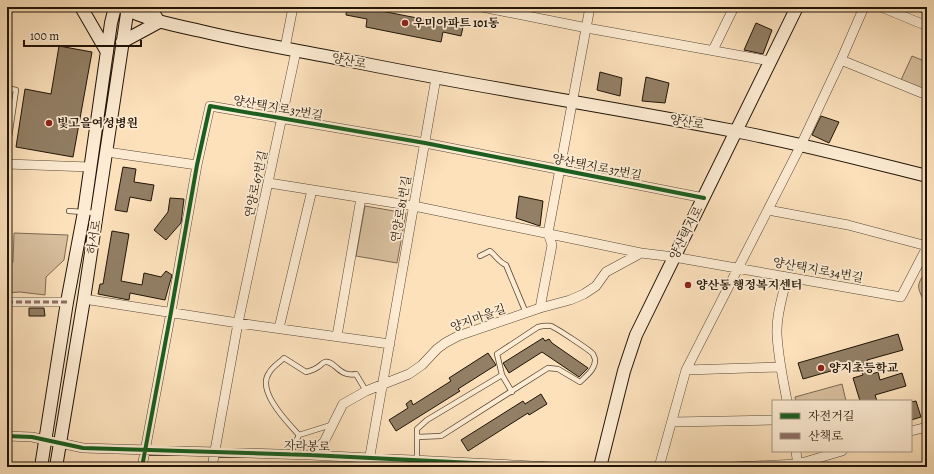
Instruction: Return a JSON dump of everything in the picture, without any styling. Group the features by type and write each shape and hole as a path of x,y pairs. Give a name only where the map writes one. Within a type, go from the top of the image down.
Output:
{"street":[{"path":"81,7 107,52"},
{"name":"하서로","path":"41,467 67,302 84,212 111,23 115,7"},
{"path":"122,42 159,22 150,7"},
{"name":"연양로67번길","path":"212,467 238,323 282,119 291,49 293,7"},
{"path":"482,7 587,28 770,61"},
{"path":"540,308 552,245 548,233 590,7"},
{"path":"713,50 734,7"},
{"name":"양산택지로","path":"600,467 629,353 636,335 797,7"},
{"path":"659,467 686,370 801,145 864,7"},
{"path":"881,7 927,26"},
{"path":"921,7 927,10"},
{"name":"하서로","path":"56,467 107,152 122,42 125,8"},
{"name":"양산로","path":"125,8 159,22 222,36 436,78 573,101 735,131 801,145 927,176"},
{"path":"841,60 927,95"},
{"name":"연양로81번길","path":"369,463 436,78"},
{"name":"양산택지로37번길","path":"142,467 197,165 210,106 425,143 704,198"},
{"path":"107,152 197,165"},
{"path":"7,164 90,167"},
{"name":"양산택지로34번길","path":"269,183 414,206 642,253 674,257 902,297 927,246 848,225 768,210"},
{"path":"279,328 312,190"},
{"path":"337,336 361,198"},
{"name":"양지마을길","path":"310,455 324,442 343,404 366,391 409,374 422,366 437,349 451,340 584,294 596,286 606,272 642,253"},
{"path":"787,277 778,321 777,334 780,367 787,400"},
{"path":"84,299 238,323 390,344"},
{"path":"7,302 67,302"},
{"path":"686,370 780,367"},
{"path":"672,422 772,420"},
{"path":"912,431 927,427"},
{"name":"자라봉로","path":"7,436 32,437 83,448 310,455 369,463 417,460 553,467"},
{"path":"796,452 798,465"},
{"path":"732,467 798,465 839,452"}],"lane":[{"path":"7,88 16,90 7,150"},
{"path":"68,211 97,213"},
{"path":"480,256 490,251 499,262 506,265 526,313"},
{"path":"417,436 441,436 512,392 548,368 558,369 580,382 595,366 593,354 552,327 547,325 538,327 497,354 502,375 512,392"},
{"path":"299,435 277,410 268,394 266,385 268,374 284,358 306,372 317,368 324,362 329,362 344,374 349,376 356,374 366,391"},
{"path":"417,460 417,429 427,420 502,375"},
{"path":"290,455 299,435 332,425"}],"shaded area":[{"path":"912,56 927,62 927,91 901,80"},
{"path":"365,206 406,213 397,263 356,256"},
{"path":"14,233 68,235 64,260 46,277 45,295 20,292 7,293 7,263 13,262"},
{"path":"924,274 927,275 927,300 923,299 919,289 920,281"},
{"path":"842,384 846,400 796,400 795,397"}],"building":[{"name":"우미아파트 101동","path":"347,7 361,7 463,27 461,36 443,32 441,42 366,27 367,19 346,15"},
{"path":"756,23 772,30 763,54 744,50"},
{"name":"빛고을여성병원","path":"59,46 92,52 73,157 16,147 25,89 51,94"},
{"path":"600,72 622,78 620,96 597,90"},
{"path":"646,77 669,83 665,103 642,101"},
{"path":"821,116 839,122 829,143 812,135"},
{"path":"123,167 136,169 134,182 154,185 151,201 130,197 127,212 115,210"},
{"path":"519,196 543,201 540,226 516,218"},
{"path":"170,198 184,199 181,223 166,240 154,230 168,212"},
{"path":"112,231 129,234 121,281 142,285 144,273 161,277 166,271 172,275 165,300 130,293 129,300 98,294 100,284 103,284"},
{"path":"29,308 44,308 45,316 29,316"},
{"name":"양지초등학교","path":"898,334 903,350 867,360 872,374 878,372 880,380 902,373 906,386 875,395 877,400 860,400 853,378 863,375 859,363 803,379 798,363"},
{"path":"543,338 545,341 549,339 552,343 588,368 579,377 542,352 509,373 503,363"},
{"path":"488,353 496,365 458,389 460,391 396,431 389,420 408,408 406,404 411,400 413,405 451,381 449,378"},
{"path":"541,394 547,404 529,415 528,413 468,451 461,440 523,401 525,404"},
{"name":"양지초등학교","path":"916,401 921,417 912,420 912,402"}],"marked path":[{"path":"7,302 67,302"}],"cycle path":[{"path":"142,467 197,165 210,106 425,143 704,198"},
{"path":"7,436 32,437 83,448 310,455 553,467"}],"place":[{"name":"우미아파트 101동","path":"405,23"},
{"name":"빛고을여성병원","path":"49,123"},
{"name":"양산동 행정복지센터","path":"688,285"},
{"name":"양지초등학교","path":"821,368"}]}
